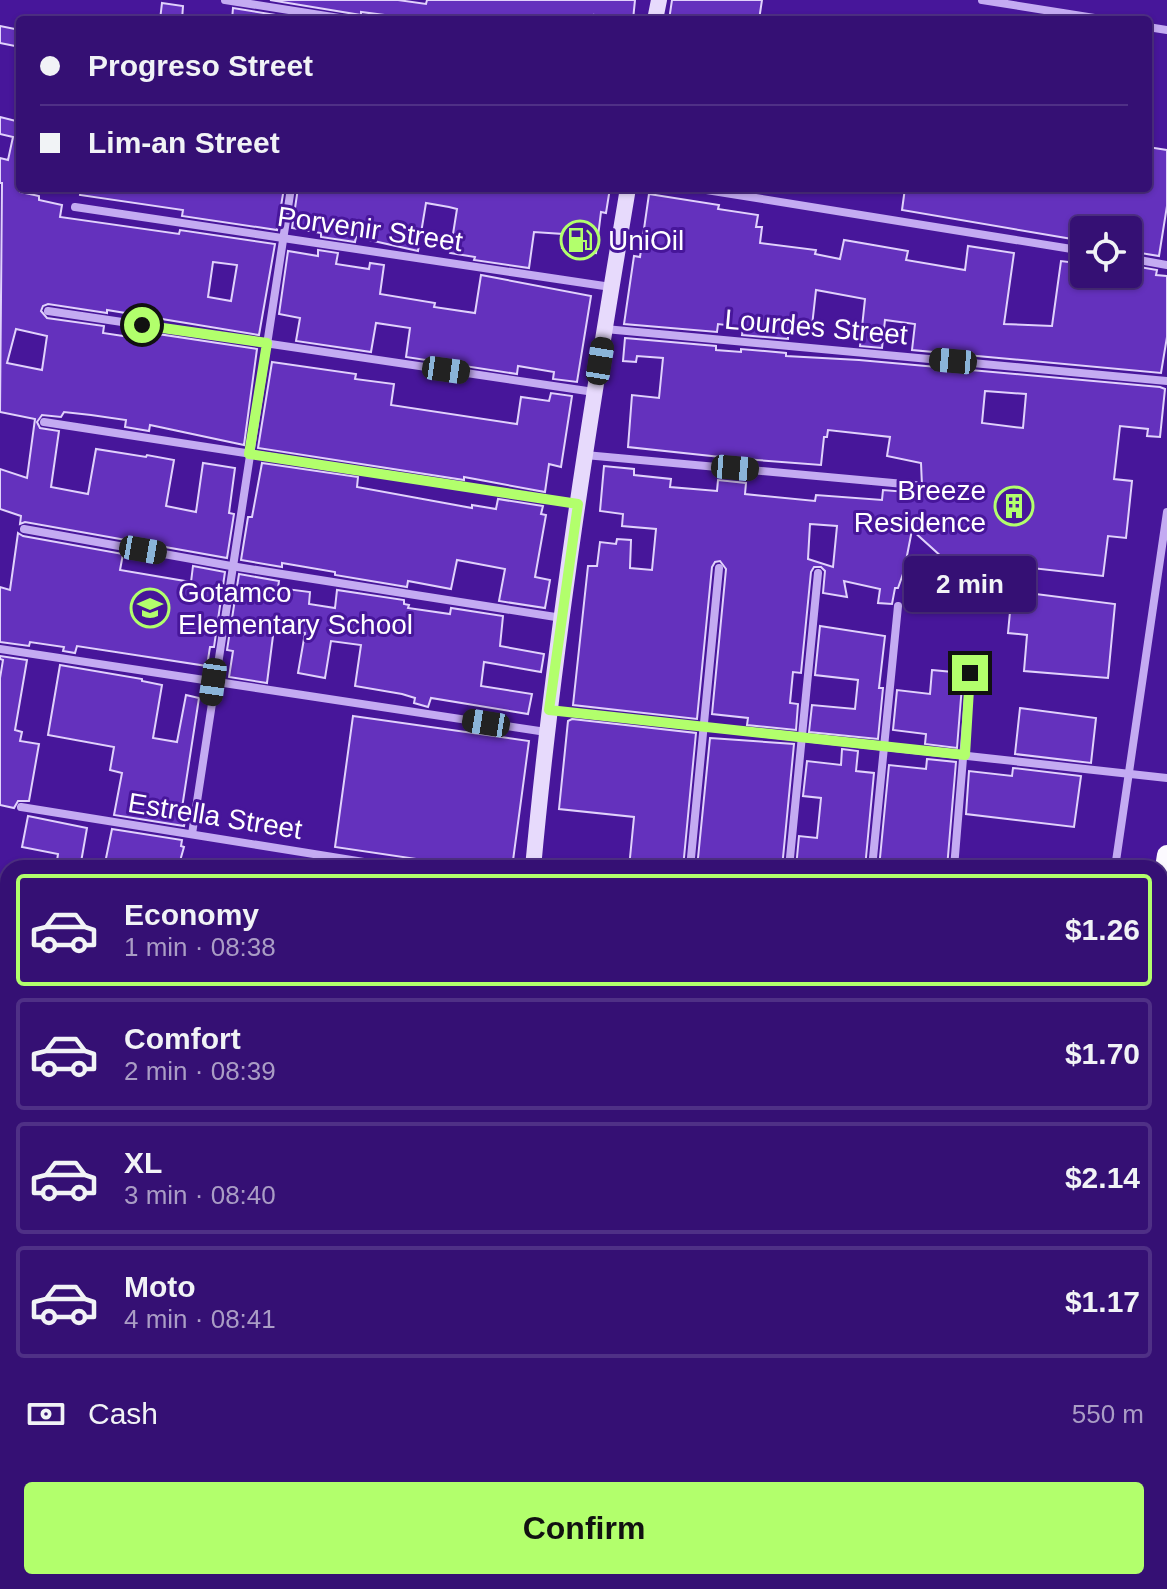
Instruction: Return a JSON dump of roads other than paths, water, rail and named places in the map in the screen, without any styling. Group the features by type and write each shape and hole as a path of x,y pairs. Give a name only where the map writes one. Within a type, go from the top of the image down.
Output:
{"main road":[{"path":"534,860 546,732 584,455 627,192"}],"street":[{"path":"225,0 313,16"},
{"path":"982,0 1082,16"},
{"path":"192,834 290,192"},
{"path":"719,192 1070,249"},
{"name":"Porvenir Street","path":"75,207 612,287"},
{"path":"1142,261 1167,265"},
{"path":"48,311 595,392"},
{"name":"Lourdes Street","path":"605,329 1167,381"},
{"path":"44,422 578,504"},
{"path":"584,455 915,485"},
{"path":"1116,860 1167,512"},
{"path":"24,529 231,566 562,618"},
{"path":"691,860 719,568"},
{"path":"790,860 818,573"},
{"path":"873,860 898,606"},
{"path":"0,649 546,732"},
{"path":"955,860 970,673"},
{"path":"549,710 1167,778"},
{"name":"Estrella Street","path":"21,807 352,860"}],"place":[{"name":"UniOil","path":"580,240"},
{"name":"Breeze Residence","path":"1014,506"},
{"name":"Gotamco Elementary School","path":"150,608"}]}
